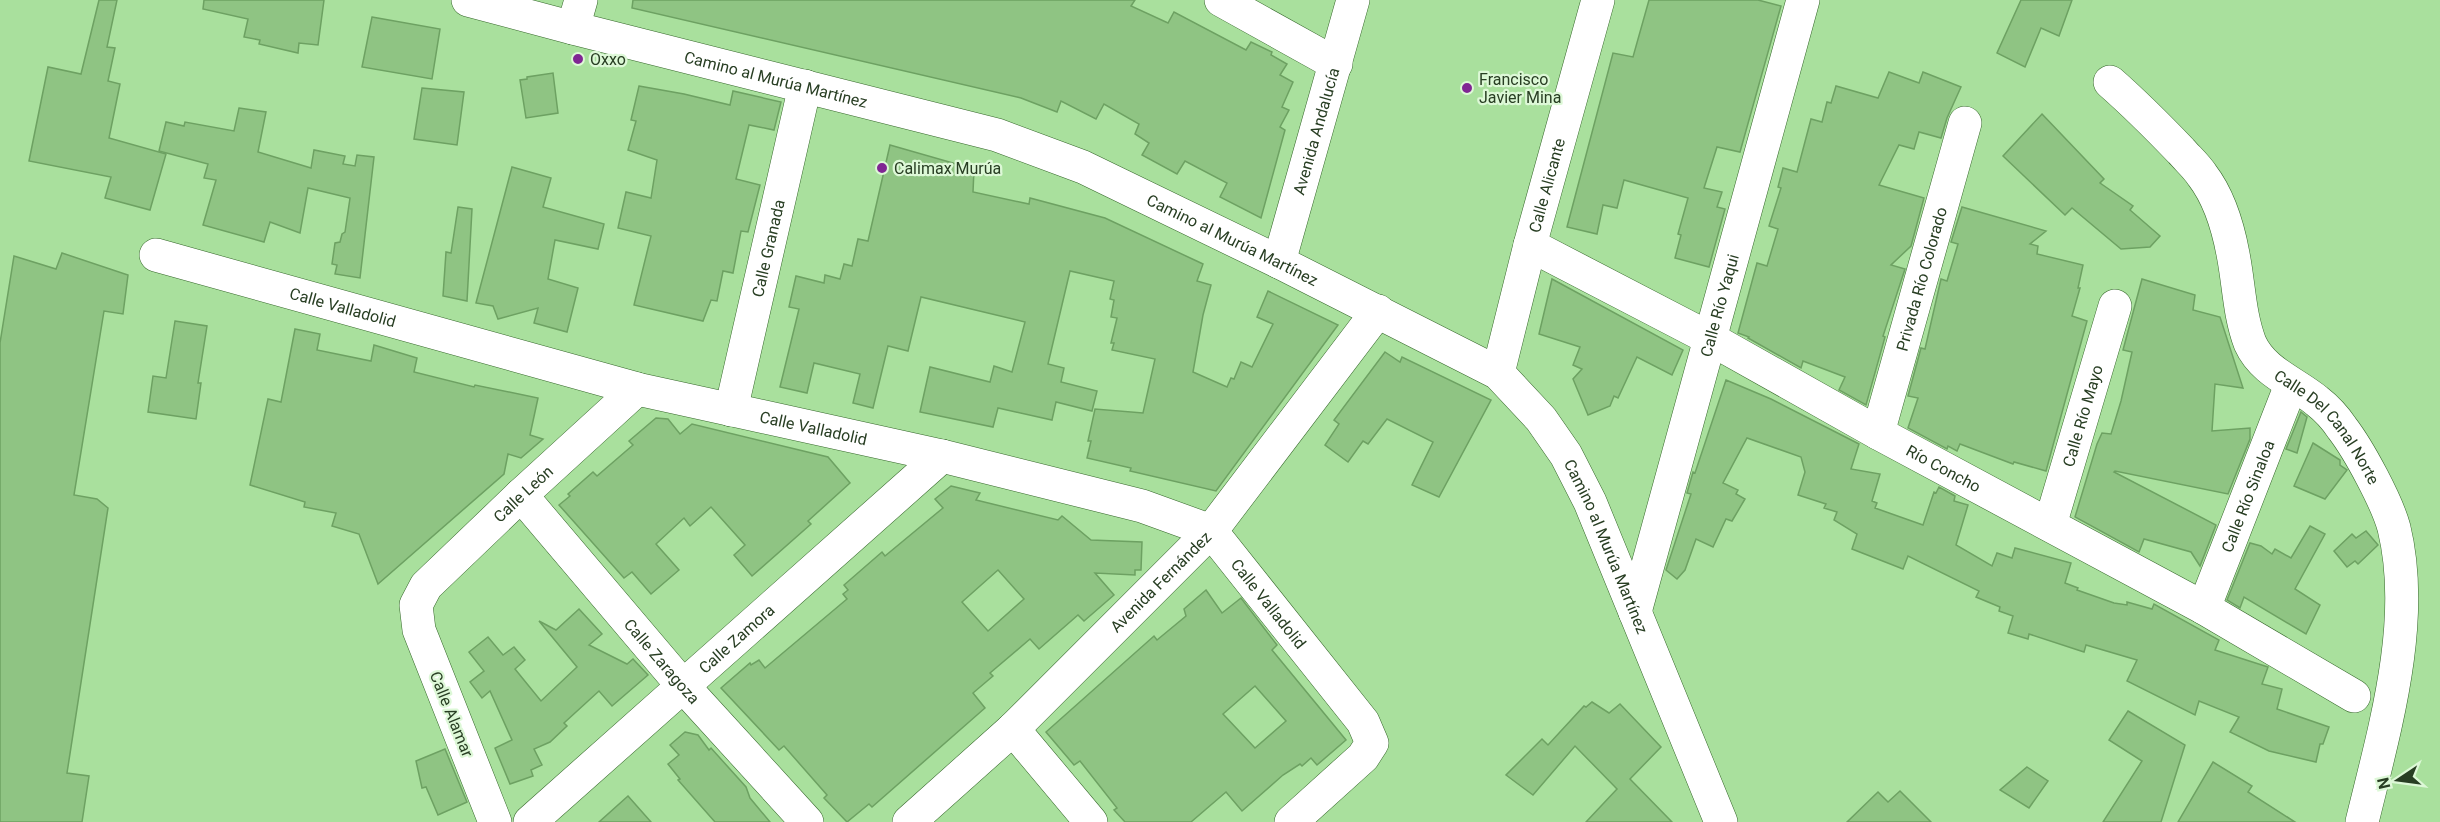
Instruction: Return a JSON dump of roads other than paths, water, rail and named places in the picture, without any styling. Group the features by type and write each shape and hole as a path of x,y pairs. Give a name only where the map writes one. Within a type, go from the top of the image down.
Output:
{"street":[{"name":"Camino al Murúa Martínez","path":"468,0 577,14 805,86 1008,139 1083,167 1378,311 1498,373 1542,419 1566,455 1590,502 1721,822"},
{"path":"1221,0 1336,64"},
{"name":"Avenida Andalucía","path":"1279,262 1353,0"},
{"name":"Calle Alicante","path":"1498,373 1530,246 1598,0"},
{"name":"Calle Río Yaqui","path":"1635,612 1803,0"},
{"name":"Calle Del Canal Norte","path":"2110,82 2153,121 2203,175 2222,211 2233,254 2242,318 2251,345 2264,363 2291,385 2317,401 2342,427 2363,462 2393,526 2400,564 2401,602 2398,646 2388,717 2362,822"},
{"name":"Calle Granada","path":"731,410 805,86"},
{"name":"Privada Río Colorado","path":"1878,433 1965,123"},
{"name":"Río Concho","path":"1530,246 1709,338 1878,433 2204,608 2354,696"},
{"name":"Calle Valladolid","path":"156,255 637,389 942,456 1142,506 1211,531 1363,722 1372,743 1363,757 1291,822"},
{"name":"Calle Río Mayo","path":"2050,525 2115,306"},
{"name":"Avenida Fernández","path":"909,822 1013,729 1211,531 1378,311"},
{"name":"Calle Río Sinaloa","path":"2204,608 2291,385"},
{"name":"Calle León","path":"416,605 426,586 520,495 637,389"},
{"name":"Calle Zamora","path":"530,822 942,456"},
{"name":"Calle Zaragoza","path":"520,495 683,686 807,822"},
{"name":"Calle Alamar","path":"416,605 419,630 495,822"},
{"path":"1013,729 1091,822"}],"place":[{"name":"Oxxo","path":"578,59"},
{"name":"Francisco Javier Mina","path":"1467,88"},
{"name":"Calimax Murúa","path":"882,168"}]}
